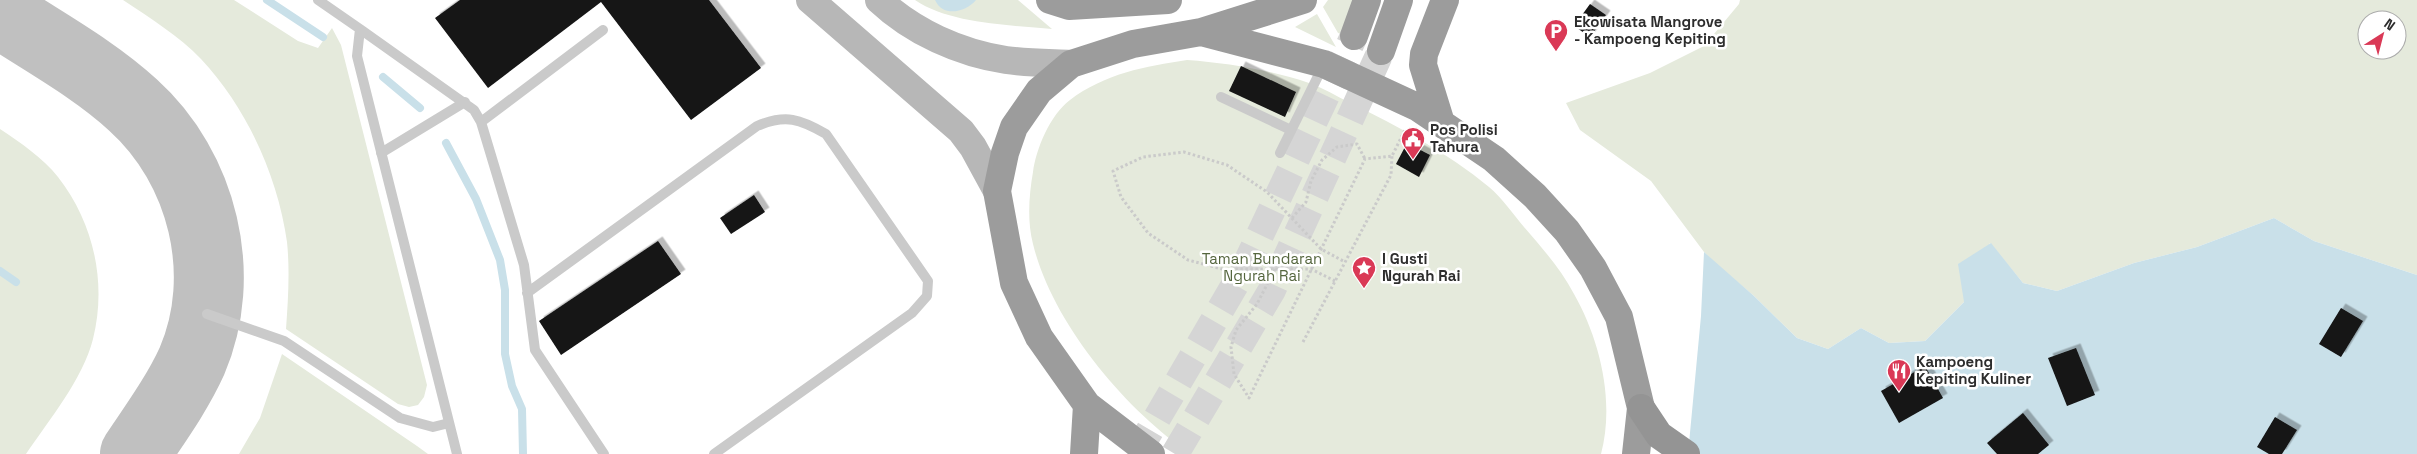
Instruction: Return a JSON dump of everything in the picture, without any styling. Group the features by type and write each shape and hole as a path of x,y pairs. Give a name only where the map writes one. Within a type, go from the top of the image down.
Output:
{"highway":[{"path":"1050,0 1069,6 1168,0"},
{"path":"1151,454 1087,405 1039,337 1014,283 997,191 1004,153 1014,127 1039,91 1071,64 1134,44 1201,32 1303,0"},
{"path":"1354,36 1367,0"},
{"path":"1381,51 1399,0"},
{"path":"1441,123 1423,65 1424,54 1445,0"},
{"path":"1201,32 1324,64 1417,107 1494,160 1535,196 1567,231 1593,268 1619,317 1641,408 1636,454"},
{"path":"1084,454 1087,405"},
{"path":"1641,408 1659,435 1679,450"}],"main road":[{"path":"810,0 961,131 973,147 997,191"},
{"path":"879,0 890,10 931,36 972,53 1007,60 1071,64"}],"lane":[{"path":"318,0 474,110 481,122 524,265 535,350 604,454"},
{"path":"360,29 357,56 457,454"},
{"path":"481,122 603,30"},
{"path":"1280,153 1324,64"},
{"path":"1221,97 1291,130"},
{"path":"381,153 465,102"},
{"path":"527,292 757,126 774,119 790,118 810,125 826,134 928,281 927,296 923,304 912,313 714,454"},
{"path":"206,314 284,341 400,418 433,427 449,423"}],"path":[{"path":"1303,342 1391,175 1392,156 1417,107"},
{"path":"1292,218 1306,202 1311,181 1322,160 1337,147 1356,144 1365,159"},
{"path":"1335,281 1311,269 1222,268 1188,260 1148,233 1121,196 1112,171 1142,157 1184,152 1227,164 1267,192 1321,250 1345,262"},
{"path":"1365,159 1392,156"},
{"path":"1275,269 1257,304 1236,330 1230,347 1234,374 1248,398 1365,159"}],"green space":[{"path":"123,0 234,0 298,41 318,48 332,28 341,45 427,385 424,397 418,405 409,407 398,404 286,329 289,275 287,242 283,217 276,193 258,144 233,99 201,59 174,35"},
{"path":"915,0 1018,0 1052,29 963,19 929,8"},
{"path":"1328,0 1354,0 1341,34 1338,33 1323,7"},
{"path":"1740,0 2417,0 2417,275 2314,241 2274,218 2197,247 2134,263 2057,291 2023,283 1990,243 1964,302 1925,341 1889,343 1861,328 1828,349 1797,338 1754,296 1715,263 1704,252 1651,181 1580,130 1566,103 1650,73 1704,46 1739,4"},
{"path":"1317,14 1336,47 1295,27"},
{"name":"Taman Bundaran Ngurah Rai","path":"1187,60 1249,68 1279,74 1314,85 1422,141 1457,163 1494,191 1563,276 1574,294 1591,331 1598,351 1605,392 1605,434 1601,454 1191,454 1166,436 1141,414 1094,362 1056,304 1043,274 1031,235 1029,208 1032,181 1037,153 1045,133 1056,114 1070,100 1097,84 1126,72"},
{"path":"0,129 39,157 58,177 81,214 89,234 98,275 97,318 93,339 82,369 26,454 0,454"},
{"path":"282,354 428,454 239,454 260,418"}],"water":[{"path":"935,0 976,0 966,8 949,11 939,6"},
{"path":"2274,218 2314,241 2417,275 2417,454 1688,454 1701,316 1704,252 1754,296 1797,338 1828,349 1861,328 1889,343 1925,341 1964,302 1958,264 1991,243 2023,283 2057,291 2134,263 2197,247"}],"building":[{"path":"460,0 709,0 761,68 691,120 601,2 488,88 435,18"},
{"path":"1590,4 1606,15 1590,37 1574,26"},
{"path":"1241,66 1296,92 1285,117 1229,91"},
{"name":"Pos Polisi Tahura","path":"1407,143 1430,155 1419,177 1396,164"},
{"path":"754,195 765,212 731,234 720,218"},
{"path":"658,241 681,274 561,355 539,321"},
{"path":"2341,308 2363,321 2341,357 2319,344"},
{"path":"2076,348 2095,395 2067,406 2048,358"},
{"path":"1925,366 1943,398 1899,423 1881,391"},
{"path":"2023,413 2049,445 2038,454 1997,454 1987,443"},
{"path":"2275,417 2297,430 2282,454 2269,454 2257,447"}],"waterway":[{"path":"267,0 323,37"},
{"path":"383,77 420,108"},
{"path":"446,143 476,199 500,260 505,290 505,354 512,386 522,409 523,454"},
{"path":"0,271 16,282"}],"taxiway":[{"path":"0,13 85,68 133,105 157,131 177,159 192,191 203,224 208,259 208,294 203,328 192,361 180,385 135,454"}],"tunnel":[{"path":"1136,454 1243,271 1354,36"},
{"path":"1175,454 1272,290 1381,51"}],"place":[{"name":"Ekowisata Mangrove - Kampoeng Kepiting","path":"1556,52"},
{"name":"Pos Polisi Tahura","path":"1413,160"},
{"name":"I Gusti Ngurah Rai","path":"1364,289"},
{"name":"Kampoeng Kepiting Kuliner","path":"1899,392"}]}
